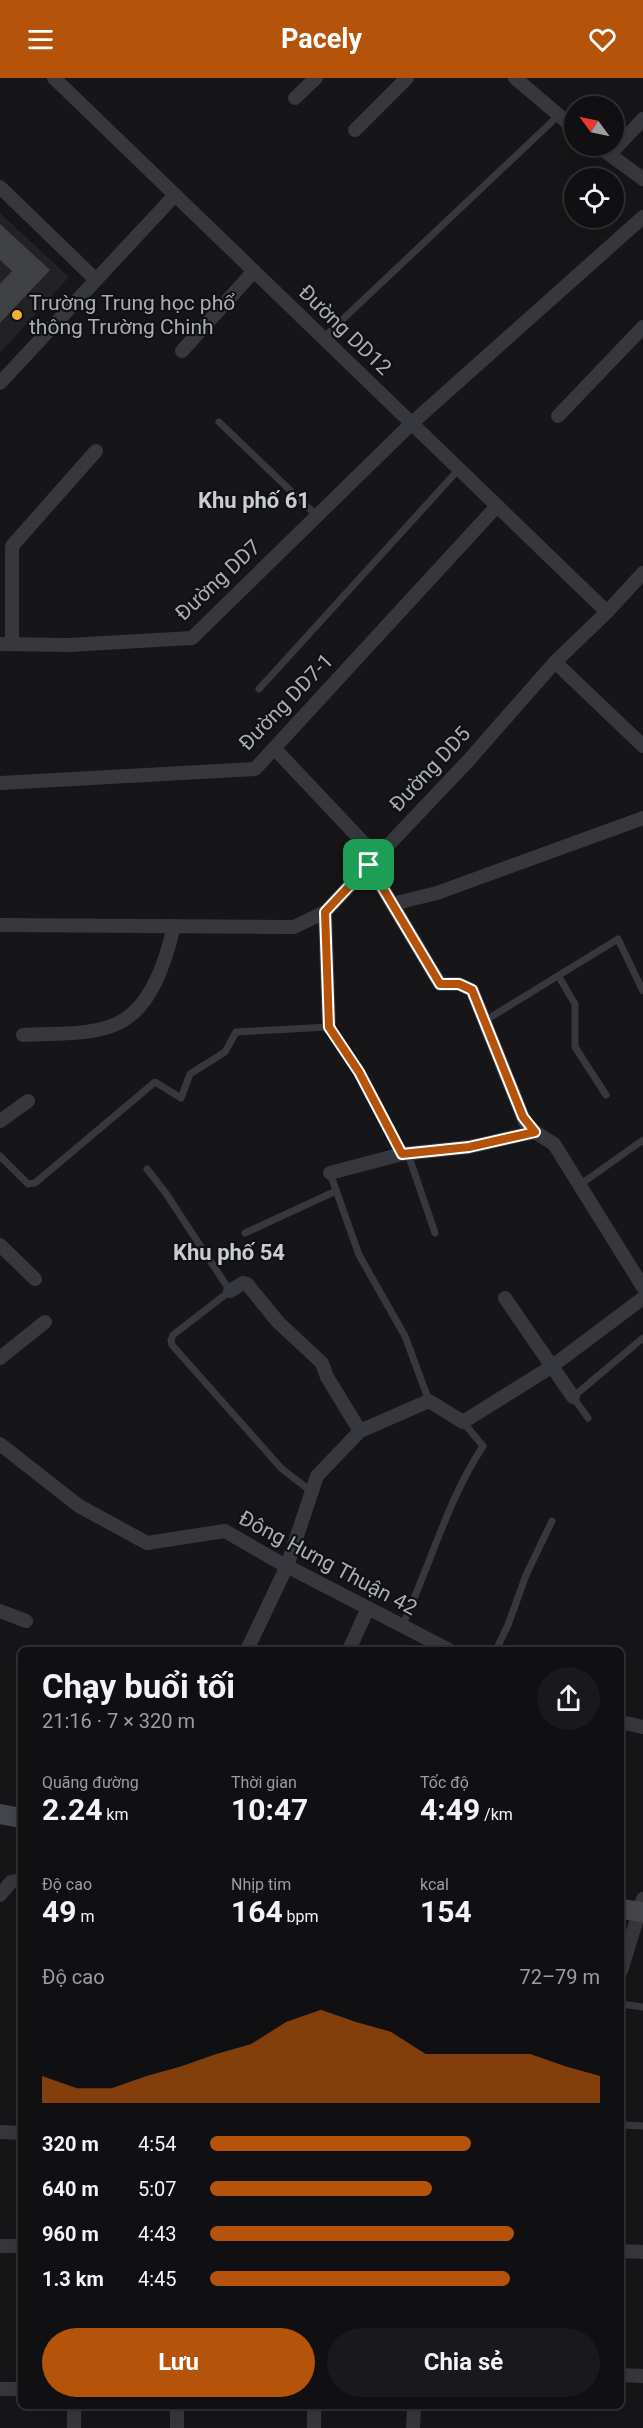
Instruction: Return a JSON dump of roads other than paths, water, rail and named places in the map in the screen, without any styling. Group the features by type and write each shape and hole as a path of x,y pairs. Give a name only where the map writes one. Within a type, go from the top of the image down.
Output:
{"street":[{"name":"Đường DD12","path":"54,78 607,612"},
{"path":"295,98 316,78"},
{"path":"355,130 407,78"},
{"path":"521,80 564,120"},
{"path":"624,139 643,119"},
{"path":"613,156 643,179"},
{"path":"0,187 96,280"},
{"path":"0,383 175,195"},
{"name":"Đường DD7","path":"6,644 69,645 192,638 412,423 643,218"},
{"path":"182,351 254,271"},
{"path":"558,416 643,327"},
{"path":"6,644 12,546 96,451"},
{"name":"Đường DD7-1","path":"0,783 255,769 497,506"},
{"name":"Đường DD5","path":"0,925 294,927 325,912 468,761 555,662 607,612 643,573"},
{"path":"555,662 643,746"},
{"path":"274,748 373,861 392,904 440,984 459,984 472,990 486,1020 523,1117 535,1132 554,1144 643,1287"},
{"path":"392,904 437,893 643,818"},
{"path":"325,912 329,1027"},
{"path":"23,1035 84,1032 114,1025 130,1017 142,1004 165,963 174,926"},
{"path":"0,1121 28,1101"},
{"path":"330,1173 405,1154 469,1147 535,1132"},
{"path":"0,1245 35,1279"},
{"path":"230,1291 243,1283 247,1284 278,1322 320,1360 327,1377 360,1431"},
{"path":"505,1298 573,1397"},
{"path":"248,1647 287,1566 317,1476 360,1431 429,1401 463,1422 552,1367 643,1298"},
{"path":"0,1358 45,1322"},
{"name":"Đông Hưng Thuận 42","path":"0,1444 79,1506 147,1544 225,1531 439,1647"},
{"path":"350,1647 368,1608"},
{"path":"0,1611 26,1621"},
{"path":"624,1723 643,1726"},
{"path":"0,1814 18,1817"},
{"path":"0,1895 11,1882 18,1881"},
{"path":"624,1958 636,1908"},
{"path":"0,2132 18,2133"},
{"path":"0,2246 18,2246"},
{"path":"624,2251 643,2252"},
{"path":"624,2375 643,2376"},
{"path":"0,2389 18,2389"},
{"path":"74,2409 74,2428"},
{"path":"177,2409 177,2428"},
{"path":"314,2409 314,2428"},
{"path":"413,2428 414,2409"}],"lane":[{"path":"323,338 559,116"},
{"path":"219,422 316,515"},
{"path":"259,689 459,469"},
{"path":"486,1020 618,939 643,991"},
{"path":"559,977 575,1004 575,1047 606,1095"},
{"path":"0,1156 28,1184 35,1184 155,1082 181,1098 193,1070 225,1052 236,1032 329,1027 359,1072 405,1154 435,1233"},
{"path":"580,1184 643,1140"},
{"path":"147,1169 165,1192 230,1291 173,1335 172,1345 282,1468 312,1492"},
{"path":"330,1173 359,1255 405,1336 429,1401"},
{"path":"245,1233 336,1191"},
{"path":"588,1418 573,1397 643,1338"},
{"path":"402,1626 446,1517 483,1446 463,1422"},
{"path":"497,1647 526,1575 552,1521"},
{"path":"624,2004 643,2007"},
{"path":"624,2125 643,2126"}],"place":[{"name":"Trường Trung học phổ thông Trường Chinh","path":"17,315"}],"district":[{"name":"Khu phố 61","path":"254,500"},
{"name":"Khu phố 54","path":"229,1252"}]}
